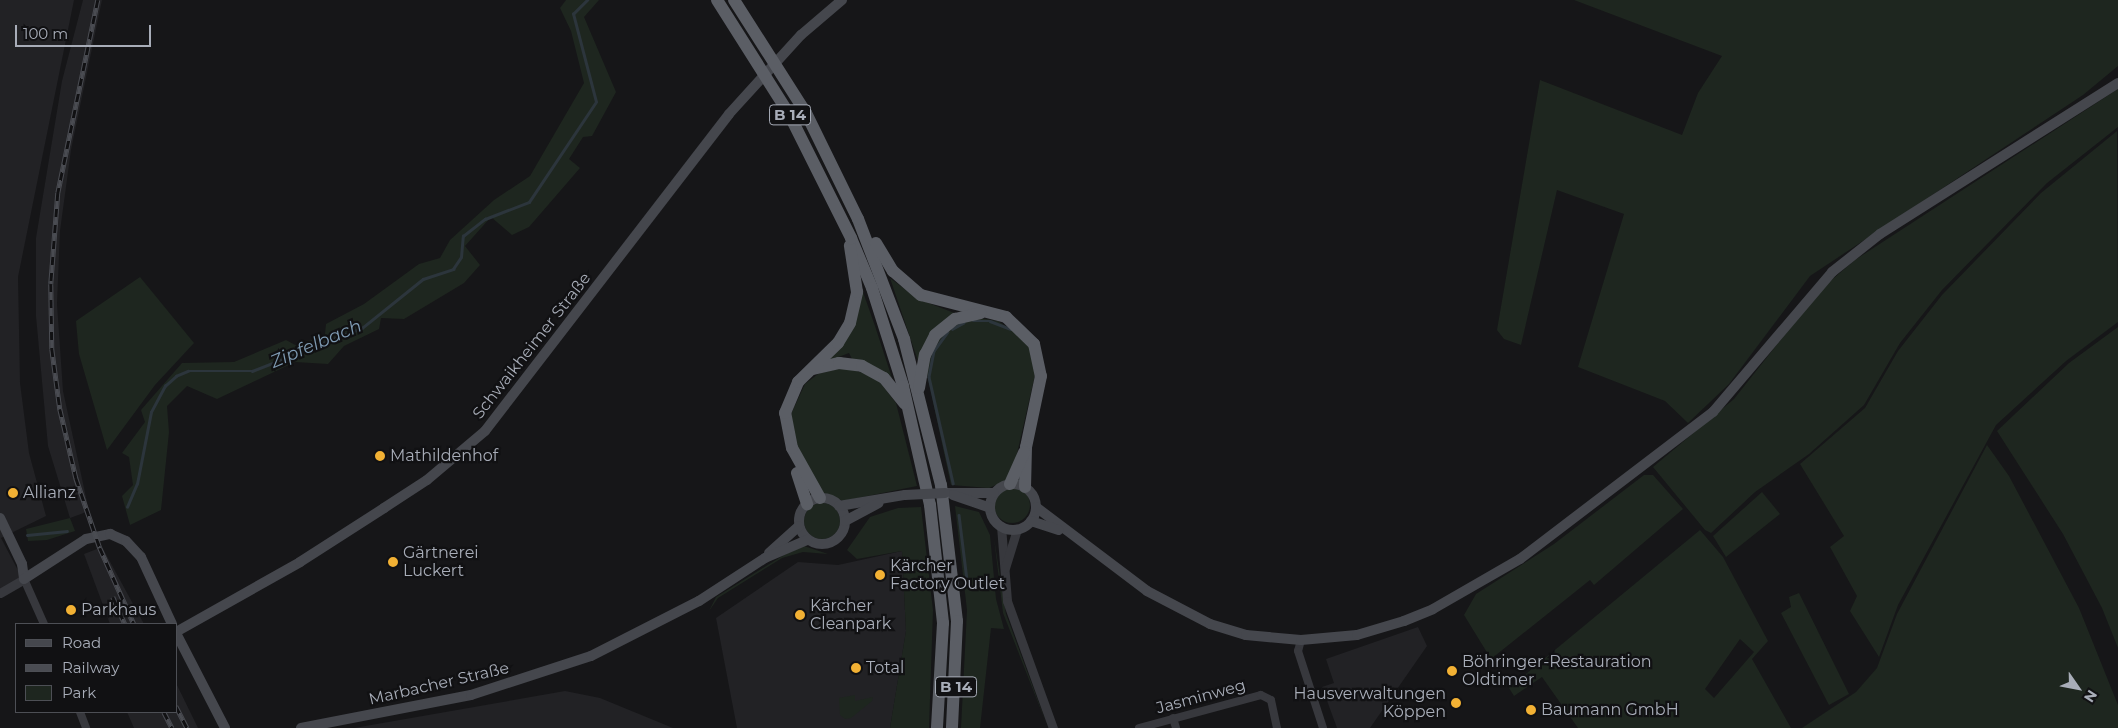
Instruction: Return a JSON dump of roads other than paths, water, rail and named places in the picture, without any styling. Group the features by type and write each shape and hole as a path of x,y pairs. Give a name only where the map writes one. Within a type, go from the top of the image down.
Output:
{"highway":[{"name":"B 14","path":"716,0 789,114 851,238 872,288 909,408 930,505 940,582 943,647 937,728"},
{"name":"B 14","path":"734,0 806,113 864,227 919,390 941,485 954,573 958,646 952,728"},
{"path":"864,227 883,258 914,291 939,303 999,314 1019,325 1034,344 1040,360 1039,387 1026,447 1025,487"},
{"path":"807,504 785,423 786,406 798,382 838,343 853,315 856,292 849,254 851,238"},
{"path":"919,390 925,355 935,335 955,319 982,312"},
{"path":"813,369 839,363 871,369 909,408"},
{"path":"1010,484 1026,447"},
{"path":"796,458 820,498"}],"main road":[{"name":"Schwaikheimer Straße","path":"178,631 300,562 392,503 427,480 485,431 729,114 801,35 842,0"},
{"path":"839,506 845,521 842,533 832,542 820,545 807,540 799,526 799,516 807,504 820,498 839,506 905,495 994,493 1010,484 1025,487 1036,507 1071,536 1177,609 1246,635 1301,640 1357,635 1404,621 1441,605 1520,559 1713,412 1832,272 1880,234 2118,83"},
{"path":"990,508 994,493"},
{"path":"966,495 990,508 1000,526 1017,529 1031,521 1036,507"},
{"path":"845,521 892,497"},
{"path":"0,518 22,564 24,580 79,542 110,534 126,541 141,556 172,623"},
{"path":"1031,521 1071,536"},
{"name":"Marbacher Straße","path":"765,558 799,526"},
{"name":"Marbacher Straße","path":"301,728 470,695 591,656 698,601 765,558 807,540"},
{"path":"178,636 225,728"}],"street":[{"path":"1000,526 1004,580 1011,616 1053,728"},
{"path":"1004,580 1017,529"},
{"path":"0,593 24,580 44,623"},
{"path":"1301,640 1298,651 1323,728"},
{"name":"Jasminweg","path":"1139,728 1261,695 1271,700 1277,728"},
{"path":"80,713 86,728"},
{"path":"1173,718 1176,728"}],"waterway":[{"name":"Zipfelbach","path":"127,507 137,484 151,412 165,386 176,376 188,371 252,371 362,328 423,279 453,269 461,257 463,236 485,219 529,202 596,102 573,14 587,0"},
{"path":"973,321 990,321 1011,329"},
{"path":"952,329 963,323"},
{"path":"948,332 934,351 929,377 953,483"},
{"path":"959,515 967,580"},
{"name":"Zipfelbach","path":"27,535 67,531"}],"railway":[{"path":"98,0 58,193 51,284 52,349 60,409 76,478 100,548 134,623"},
{"path":"113,597 125,623"},
{"path":"178,710 187,728"},
{"path":"164,713 172,728"}],"place":[{"name":"Mathildenhof","path":"380,456"},
{"name":"Allianz","path":"13,493"},
{"name":"Gärtnerei Luckert","path":"393,562"},
{"name":"Kärcher Factory Outlet","path":"880,575"},
{"name":"Parkhaus","path":"71,610"},
{"name":"Kärcher Cleanpark","path":"800,615"},
{"name":"Total","path":"856,668"},
{"name":"Böhringer-Restauration Oldtimer","path":"1452,671"},
{"name":"Hausverwaltungen Köppen","path":"1456,703"},
{"name":"Baumann GmbH","path":"1531,710"}]}
